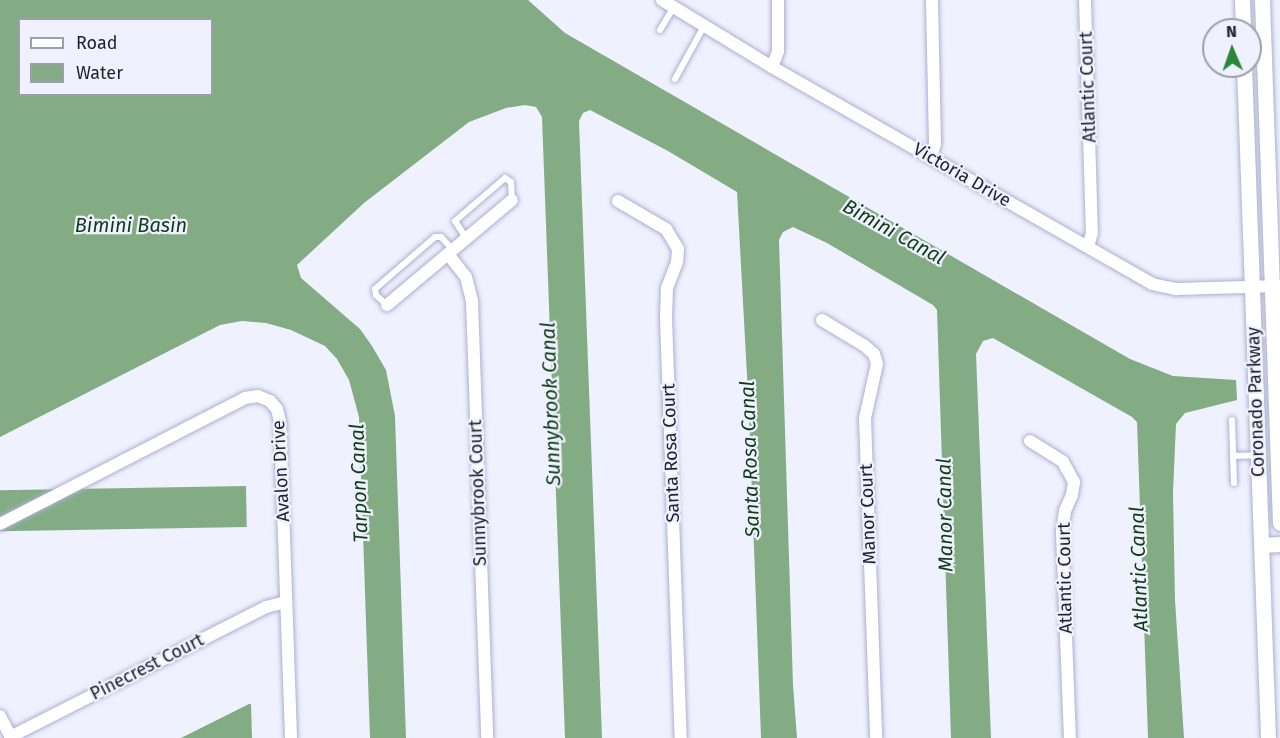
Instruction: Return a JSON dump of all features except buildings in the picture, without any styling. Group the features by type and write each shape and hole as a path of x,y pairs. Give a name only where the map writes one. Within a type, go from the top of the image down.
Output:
{"street":[{"name":"Victoria Drive","path":"662,0 772,67 1141,278 1176,290 1276,286"},
{"path":"772,67 778,51 778,0"},
{"path":"931,157 935,144 932,0"},
{"name":"Atlantic Court","path":"1085,0 1092,233 1088,246"},
{"path":"1242,0 1243,18"},
{"name":"Coronado Parkway","path":"1262,0 1276,286 1280,524"},
{"name":"Coronado Parkway","path":"1245,78 1268,738"},
{"path":"387,304 512,200"},
{"name":"Santa Rosa Court","path":"618,201 666,229 678,249 677,262 668,288 666,318 681,738"},
{"name":"Sunnybrook Court","path":"451,252 466,277 472,301 487,738"},
{"name":"Manor Court","path":"822,320 865,346 874,354 877,364 865,418 876,738"},
{"name":"Avalon Drive","path":"0,524 245,398 264,398 274,404 279,414 291,738"},
{"name":"Atlantic Court","path":"1030,441 1064,462 1074,482 1072,495 1065,511 1062,532 1070,738"},
{"path":"1261,545 1280,544"},
{"name":"Pinecrest Court","path":"0,716 10,737 266,607 286,602"}],"lane":[{"path":"660,30 674,7"},
{"path":"675,79 704,26"},
{"path":"467,239 454,221 505,178 511,182 512,200"},
{"path":"387,304 376,295 375,289 435,237 441,237 451,252"},
{"path":"1232,420 1234,483"},
{"path":"1233,456 1258,455"}],"water":[{"path":"0,0 528,0 565,33 1130,359 1173,376 1236,380 1237,400 1185,413 1176,424 1173,493 1175,600 1184,738 1148,738 1137,422 993,338 983,341 976,354 991,738 951,738 937,310 933,305 827,243 793,227 783,232 779,240 793,685 797,738 761,738 749,412 737,192 668,151 590,110 583,113 579,121 602,738 565,738 542,117 536,107 525,105 506,108 469,122 364,203 297,265 301,278 360,329 386,370 395,416 406,738 370,738 359,417 349,380 337,359 325,346 291,330 266,323 242,321 220,325 0,437"},
{"path":"246,486 247,527 0,531 0,490"},
{"path":"251,704 252,738 181,738"}],"water label":[{"name":"Bimini Basin","path":"131,225"},
{"name":"Bimini Canal","path":"894,232"},
{"name":"Sunnybrook Canal","path":"551,404"},
{"name":"Santa Rosa Canal","path":"750,459"},
{"name":"Tarpon Canal","path":"359,483"},
{"name":"Manor Canal","path":"945,515"},
{"name":"Atlantic Canal","path":"1139,569"}]}
